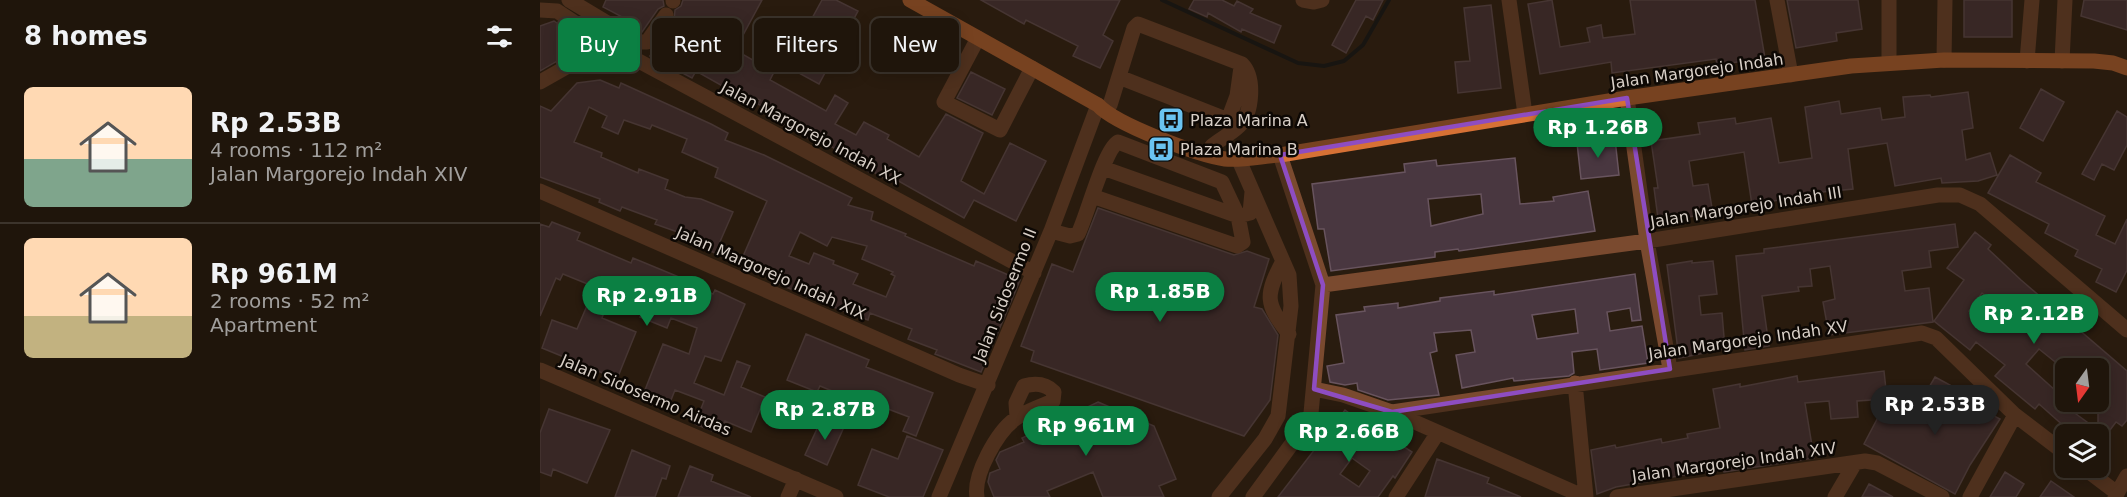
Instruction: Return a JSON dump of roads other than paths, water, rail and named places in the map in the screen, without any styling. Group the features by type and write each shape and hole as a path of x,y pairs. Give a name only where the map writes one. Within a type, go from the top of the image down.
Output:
{"main road":[{"name":"Jalan Margorejo Indah","path":"910,0 1104,105 1238,158"},
{"name":"Jalan Margorejo Indah","path":"1104,105 1107,115 1161,138 1226,160 1280,154 1627,98 1889,63 1944,60 2062,61 2103,62 2127,68"}],"street":[{"path":"569,0 639,42 647,42 652,38 671,5"},
{"path":"1303,0 1314,2 1322,0"},
{"path":"1509,0 1525,114"},
{"path":"1777,0 1791,75"},
{"path":"1889,0 1889,63"},
{"path":"1944,60 1945,0"},
{"path":"2027,61 2032,0"},
{"path":"2062,61 2065,0"},
{"name":"Jalan Margorejo Indah XX","path":"540,10 557,11 568,18"},
{"name":"Jalan Sidosermo II","path":"939,497 988,386 1104,105 1119,77 1134,28 1140,24 1242,64"},
{"path":"978,38 945,102 1000,130 1032,68"},
{"name":"Jalan Margorejo Indah XX","path":"640,62 1034,273"},
{"path":"1119,77 1226,120 1237,96 1242,64"},
{"path":"1212,146 1244,120 1248,109 1250,77 1242,64"},
{"path":"540,82 558,72"},
{"path":"1627,98 1647,241 1670,369"},
{"path":"1051,231 1076,236 1113,146 1121,143 1222,182 1244,215"},
{"path":"1253,497 1304,427 1311,413 1323,285 1280,154"},
{"path":"1219,497 1265,439 1278,416 1289,334 1290,286 1283,261 1238,158"},
{"path":"1103,168 1244,215"},
{"name":"Jalan Margorejo Indah XIX","path":"540,191 988,386"},
{"path":"1092,196 1238,246 1243,242 1244,215 1252,191"},
{"name":"Jalan Margorejo Indah III","path":"1323,285 1647,241 1938,195 1960,195 1980,204 2127,330"},
{"path":"1283,261 1273,280 1269,303 1274,316 1289,334"},
{"name":"Jalan Margorejo Indah XV","path":"1392,412 1922,333 1936,338 2015,415 2055,446"},
{"name":"Jalan Sidosermo Airdas","path":"541,373 836,497"},
{"path":"1314,389 1343,395 1392,412 1437,434 1585,497 1575,383"},
{"path":"1970,497 2015,415"},
{"path":"977,497 978,482 992,446 1006,426 1017,417"},
{"path":"1396,497 1437,434"},
{"name":"Jalan Margorejo Indah XIV","path":"1617,497 1855,463 1877,463 1942,497"},
{"name":"Jalan Margorejo Indah XIV","path":"1835,497 1855,463"},
{"path":"2096,478 2116,495 2127,477"},
{"path":"788,497 796,479"}],"waterway":[{"path":"1162,0 1298,63 1324,66 1344,61 1363,45 1389,0"}],"place":[{"name":"Plaza Marina A","path":"1171,120"},
{"name":"Plaza Marina B","path":"1161,149"}]}
